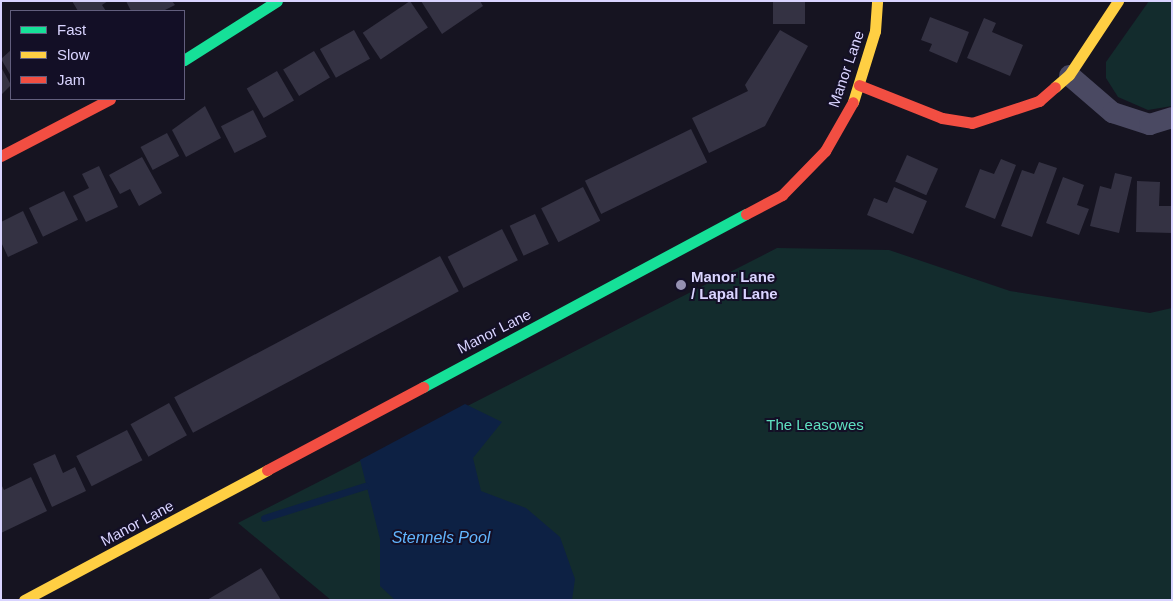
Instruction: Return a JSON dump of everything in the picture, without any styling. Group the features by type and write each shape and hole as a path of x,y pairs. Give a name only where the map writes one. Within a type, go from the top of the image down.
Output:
{"main road":[{"path":"185,59 277,1"},
{"name":"Manor Lane","path":"24,600 766,206 800,179 826,151 850,111 875,31 877,1"},
{"path":"859,85 942,118 972,123 1038,101 1069,75 1118,1"},
{"path":"1,156 108,100"}],"street":[{"path":"1069,75 1112,112 1150,124 1172,117"}],"green space":[{"path":"1149,1 1172,1 1172,106 1148,110 1118,97 1106,78 1106,62"},
{"name":"The Leasowes","path":"777,248 889,250 1010,291 1150,313 1172,308 1172,600 331,600 238,523"}],"water":[{"name":"Stennels Pool","path":"465,404 502,422 473,458 481,491 526,508 560,537 575,579 572,600 395,600 380,586 380,539 360,460"}],"building":[{"path":"72,1 108,1 102,5 105,10 77,10"},
{"path":"126,1 172,1 175,5 165,10 130,10"},
{"path":"410,1 428,28 381,59 363,33"},
{"path":"421,1 480,1 483,6 442,34"},
{"path":"773,1 805,1 805,24 773,24"},
{"path":"930,17 969,32 957,63 929,51 932,44 921,40"},
{"path":"984,18 996,23 992,32 1023,45 1010,76 967,58"},
{"path":"354,30 370,59 336,78 320,49"},
{"path":"780,30 808,46 765,126 709,153 692,118 748,91 745,85"},
{"path":"10,51 10,74 1,59"},
{"path":"314,51 330,78 299,96 283,70"},
{"path":"1,67 10,86 1,95"},
{"path":"277,71 294,100 264,118 247,88"},
{"path":"205,106 221,138 186,157 172,130"},
{"path":"253,110 267,137 235,153 221,126"},
{"path":"691,129 707,162 601,214 585,181"},
{"path":"167,133 179,156 153,170 141,147"},
{"path":"907,155 938,169 926,195 895,181"},
{"path":"142,157 162,193 139,206 130,189 120,194 109,175"},
{"path":"1001,159 1016,165 995,219 965,207 980,169 994,174"},
{"path":"1039,162 1057,168 1032,237 1001,226 1022,170 1034,174"},
{"path":"99,166 118,207 86,222 73,196 89,188 82,174"},
{"path":"1115,173 1132,177 1119,233 1090,226 1100,186 1111,189"},
{"path":"1063,177 1084,185 1077,205 1089,209 1079,235 1046,223"},
{"path":"1137,181 1160,182 1159,206 1172,206 1172,233 1136,232"},
{"path":"583,187 600,221 558,242 541,208"},
{"path":"894,187 927,201 913,234 867,215 874,198 887,203"},
{"path":"64,191 78,220 43,237 29,208"},
{"path":"23,211 38,243 8,257 1,242 1,222"},
{"path":"535,214 549,244 524,256 510,226"},
{"path":"502,229 518,260 464,288 448,257"},
{"path":"440,256 459,291 193,433 174,397"},
{"path":"169,403 187,435 148,457 131,424"},
{"path":"127,430 142,460 92,486 76,456"},
{"path":"55,454 63,473 75,467 86,491 52,507 33,464"},
{"path":"31,477 47,511 1,533 1,484 4,490"},
{"path":"261,568 281,600 207,600"}],"waterway":[{"path":"264,518 365,486"}],"traffic: fast":[{"path":"185,59 277,1"},
{"path":"423,387 746,214"}],"traffic: slow":[{"path":"853,102 875,31 877,1"},
{"path":"1055,87 1069,75 1118,1"},
{"path":"24,600 267,470"}],"traffic: jam":[{"path":"859,85 942,118 972,123 1039,101 1055,87"},
{"path":"1,156 108,100"},
{"path":"746,214 782,195 825,151 853,102"},
{"path":"267,470 423,387"}],"place":[{"name":"Manor Lane / Lapal Lane","path":"681,285"}]}
